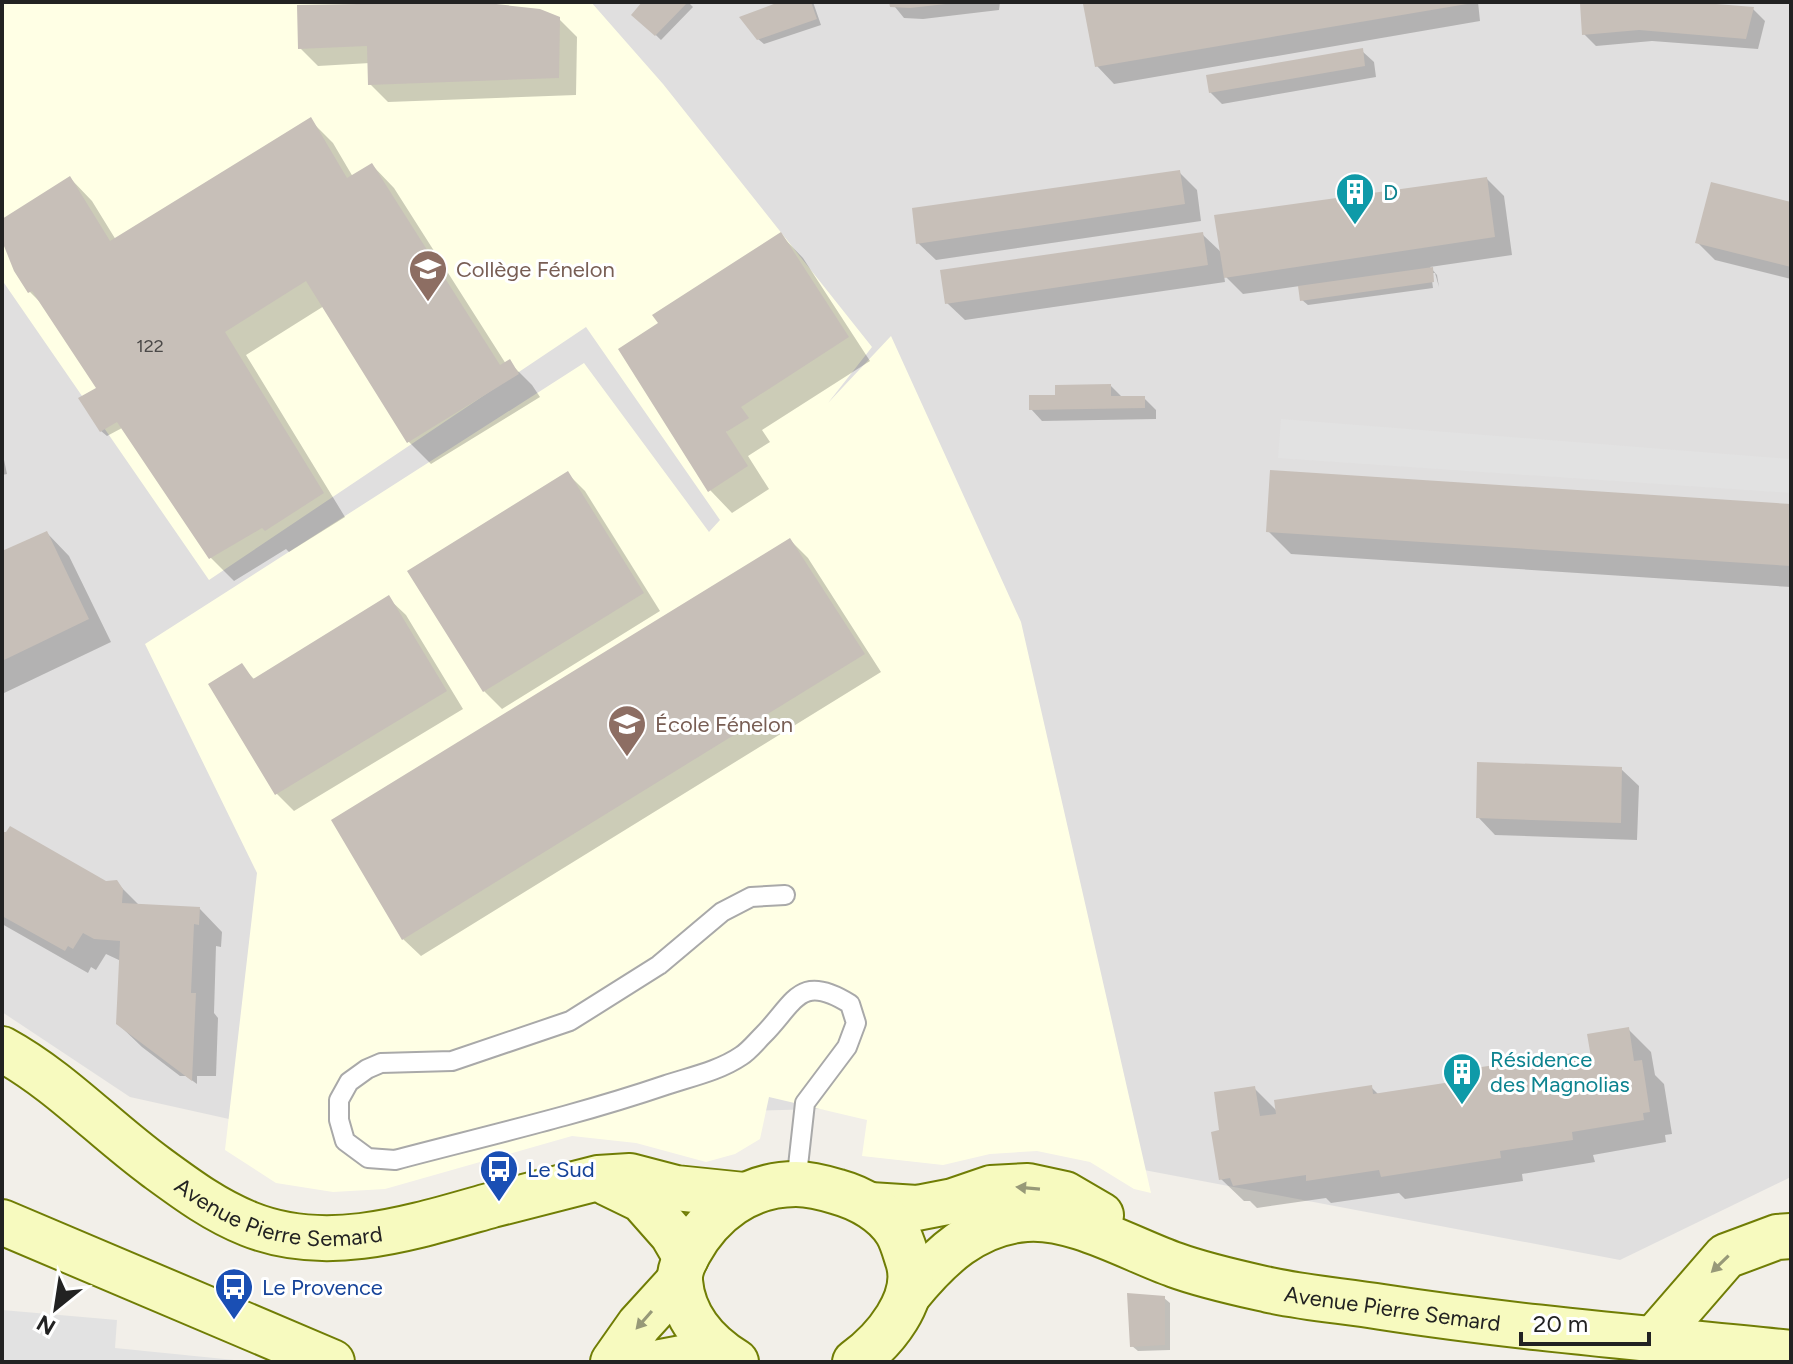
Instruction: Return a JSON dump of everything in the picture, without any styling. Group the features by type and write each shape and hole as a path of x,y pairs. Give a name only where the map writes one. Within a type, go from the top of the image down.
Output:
{"main road":[{"name":"Avenue Pierre Semard","path":"2,1049 75,1100 205,1203 250,1225 299,1236 340,1238 382,1233 598,1178 630,1176 676,1188 744,1195"},
{"path":"598,1178 642,1200 672,1234 683,1269 685,1305 693,1323 727,1356"},
{"path":"613,1362 683,1269 711,1221 724,1207 744,1195 796,1184 847,1195 870,1205 897,1232 911,1271 908,1295 898,1318 870,1360"},
{"name":"Avenue Pierre Semard","path":"870,1205 917,1208 953,1201 991,1188 1028,1186 1065,1194 1106,1218 1141,1253"},
{"name":"Avenue Pierre Semard","path":"908,1295 932,1266 962,1241 989,1228 1027,1219 1064,1223 1179,1267 1271,1290 1434,1315 1768,1354"},
{"path":"2,1222 332,1362"},
{"path":"1654,1339 1726,1256 1777,1237 1791,1236"},
{"path":"660,1362 727,1356"}],"lane":[{"path":"785,895 751,897 722,912 659,965 570,1021 452,1061 381,1063 367,1069 349,1082 339,1100 339,1120 345,1141 368,1158 395,1160 618,1101 714,1069 741,1056 772,1026 789,1002 809,991 833,993 850,1004 856,1023 847,1047 805,1103 796,1184"}],"shaded area":[{"path":"2,2 1791,2 1791,1177 1620,1260 821,1109 247,1123 130,1097 2,1012"},
{"name":"École Fénelon","path":"591,2 663,84 872,347 828,403 891,336 1021,622 1151,1193 1134,1189 1090,1162 1037,1151 990,1154 943,1165 862,1156 867,1120 769,1097 760,1139 735,1154 706,1162 636,1143 572,1136 385,1189 333,1192 276,1183 225,1150 257,873 145,644 584,363 709,532 720,520 586,327 209,580 2,280 2,3"},
{"path":"1281,419 1791,459 1791,493 1278,458"},
{"path":"2,1310 117,1320 115,1348 254,1362 2,1362"}],"building":[{"path":"478,2 540,9 560,17 559,78 368,85 367,46 298,49 297,5"},
{"path":"642,2 688,2 655,36 631,15"},
{"path":"779,2 811,2 817,19 757,40 739,17"},
{"path":"889,2 946,4 910,8 890,7"},
{"path":"1691,2 1754,7 1746,39 1639,30 1582,35 1580,3"},
{"path":"1083,4 1467,4 1095,67"},
{"path":"1363,48 1365,66 1209,93 1206,75"},
{"name":"Collège Fénelon","path":"311,117 347,178 372,163 500,365 510,359 519,374 407,443 306,281 225,332 324,493 265,531 262,528 209,559 117,422 100,432 78,398 96,388 32,291 28,293 14,271 2,241 2,219 70,176 110,241"},
{"path":"1180,170 1185,204 916,244 912,208"},
{"name":"D","path":"1487,177 1495,237 1224,278 1214,215"},
{"path":"1711,182 1791,202 1791,267 1695,243"},
{"path":"781,232 849,337 741,407 749,418 726,432 748,466 708,492 618,349 658,323 652,315"},
{"path":"1203,232 1208,265 945,304 940,270"},
{"path":"1433,267 1434,282 1300,301 1298,286"},
{"path":"1111,384 1111,396 1145,396 1145,408 1029,410 1029,395 1055,395 1055,385"},
{"path":"1270,470 1791,504 1791,566 1266,532"},
{"path":"568,471 644,593 483,692 407,571"},
{"path":"47,531 89,619 2,661 2,551"},
{"name":"École Fénelon","path":"790,538 865,654 402,940 331,820"},
{"path":"389,595 447,691 275,795 208,684 242,663 253,679"},
{"path":"1477,762 1622,767 1621,823 1476,818"},
{"path":"10,826 106,881 117,880 123,889 122,903 200,907 199,925 194,924 191,993 196,993 192,1081 116,1024 120,941 94,939 83,933 73,949 68,946 65,951 2,916 2,832"},
{"name":"Résidence des Magnolias","path":"1629,1027 1634,1061 1642,1060 1650,1112 1643,1113 1644,1120 1572,1132 1573,1140 1500,1151 1501,1158 1381,1177 1379,1170 1306,1181 1306,1175 1233,1186 1230,1178 1219,1180 1211,1132 1219,1130 1214,1092 1255,1086 1260,1116 1276,1114 1274,1100 1372,1085 1373,1094 1477,1078 1475,1068 1573,1053 1575,1066 1592,1063 1587,1034"},
{"path":"1127,1293 1165,1296 1165,1345 1130,1347"}],"place":[{"name":"D","path":"1355,226"},
{"name":"Collège Fénelon","path":"428,303"},
{"name":"École Fénelon","path":"627,758"},
{"name":"Résidence des Magnolias","path":"1462,1106"},
{"name":"Le Sud","path":"499,1203"},
{"name":"Le Provence","path":"234,1321"}]}
